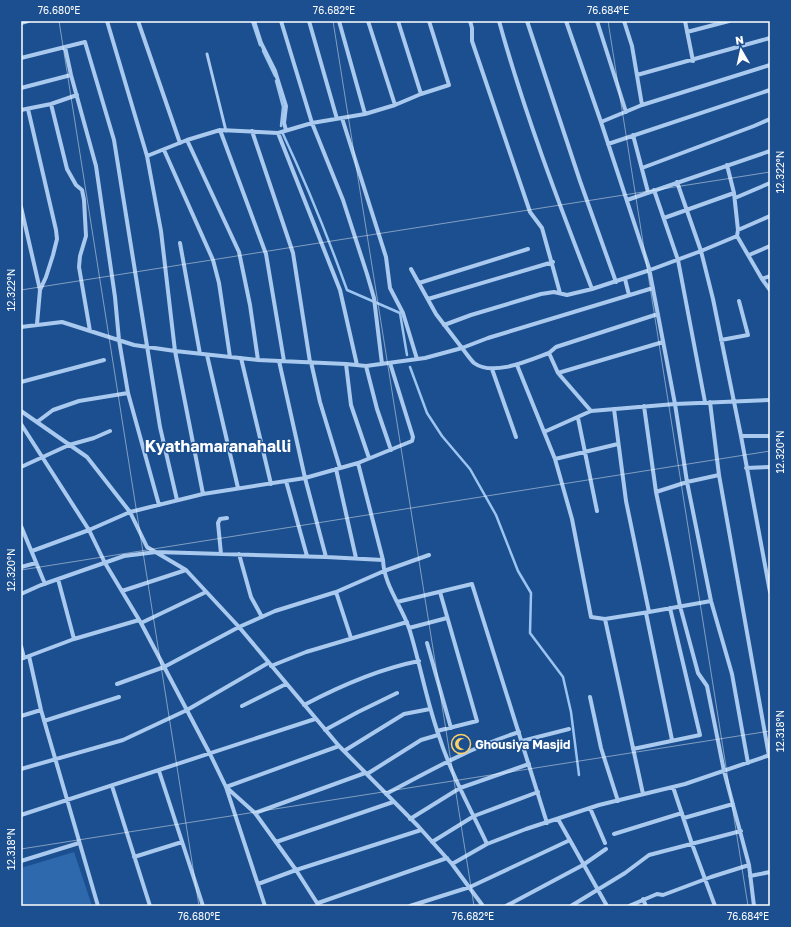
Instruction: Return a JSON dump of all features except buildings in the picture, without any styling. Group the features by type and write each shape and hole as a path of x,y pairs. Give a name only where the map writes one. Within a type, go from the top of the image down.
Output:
{"street":[{"path":"21,23 28,21"},
{"path":"108,21 147,156 161,231 175,351 203,494"},
{"path":"138,21 180,143"},
{"path":"254,21 261,43 275,71 286,106 284,122 286,130"},
{"path":"282,21 312,123 343,200 374,298 382,364"},
{"path":"308,21 339,119 386,257 390,288 403,313 417,359"},
{"path":"339,21 365,114"},
{"path":"368,21 395,105"},
{"path":"398,21 421,94"},
{"path":"147,156 187,140 220,130 278,133 312,123 365,114 395,105 421,94 449,85 429,21"},
{"path":"470,21 474,48 530,212 542,228 553,262 560,293"},
{"path":"498,21 512,71 551,183 592,289"},
{"path":"527,21 580,181 616,282"},
{"path":"566,21 650,270 675,404 687,482 711,601 732,674 748,763"},
{"path":"598,21 626,112"},
{"path":"624,21 632,46 642,105"},
{"path":"685,21 693,60"},
{"path":"687,32 729,21"},
{"path":"637,75 770,38"},
{"path":"21,58 85,42 114,140 160,427 178,500"},
{"path":"65,47 71,75 96,166 115,297 119,340 128,393 159,505"},
{"path":"601,122 642,105 770,65"},
{"path":"21,88 71,75"},
{"path":"608,144 770,90"},
{"path":"21,110 51,104 77,96"},
{"path":"51,104 67,169 76,185 82,190 84,200 86,236 80,256 79,267 90,331"},
{"path":"28,109 57,239 53,255 40,290 37,324"},
{"path":"642,168 770,119"},
{"path":"220,130 266,254 284,361"},
{"path":"252,132 293,253 311,362 338,468 356,558"},
{"path":"278,133 340,290 357,365"},
{"path":"633,135 648,192"},
{"path":"187,140 239,252 250,305 258,360"},
{"path":"164,150 213,260 219,283 230,357"},
{"path":"627,200 770,151"},
{"path":"727,165 735,198 738,230 737,236 762,280 770,290"},
{"path":"677,182 701,251 722,340 770,592"},
{"path":"735,198 770,183"},
{"path":"654,190 678,260 705,402"},
{"path":"664,218 734,193"},
{"path":"21,207 40,290"},
{"path":"738,230 770,216"},
{"path":"444,325 471,315 541,294 554,292 567,295 616,282 678,260 737,236"},
{"path":"180,244 200,354"},
{"path":"749,255 770,246"},
{"path":"419,283 528,249"},
{"path":"428,299 553,262"},
{"path":"411,269 436,314 462,348 475,363 492,369 517,365 549,353 556,348 658,314"},
{"path":"762,280 770,276"},
{"path":"625,279 629,295"},
{"path":"21,327 62,322 134,345 146,347 258,360 366,366 417,359 462,348 488,338 653,288"},
{"path":"722,340 748,335 739,301"},
{"path":"558,373 663,342"},
{"path":"549,353 558,373 591,411"},
{"path":"207,355 238,488"},
{"path":"241,358 271,484"},
{"path":"21,382 104,360"},
{"path":"279,361 305,478 326,557"},
{"path":"32,551 89,530 130,512 203,494 305,478 358,463 414,439 390,363"},
{"path":"346,364 351,405 369,458"},
{"path":"517,365 554,459 572,519 591,617 605,619 711,601"},
{"path":"366,366 377,409 391,450"},
{"path":"492,369 516,437"},
{"path":"36,422 53,410 79,401 128,393"},
{"path":"544,432 591,411 705,402 770,400"},
{"path":"452,864 487,844 526,829 590,808 685,784 770,756 719,475 710,402"},
{"path":"644,406 656,492 680,606 698,673 707,686 724,771 749,865 754,906"},
{"path":"614,409 626,501 672,740"},
{"path":"21,411 87,457 130,512 147,547 186,570 239,627 339,746 447,858 483,906"},
{"path":"578,418 597,510"},
{"path":"21,424 89,530 106,563 140,621 210,754 226,787 266,906"},
{"path":"21,467 69,445 94,438 110,431"},
{"path":"741,436 770,436"},
{"path":"554,459 618,444"},
{"path":"358,463 383,560 384,571 407,622 419,661 430,709 438,733 448,761 487,844"},
{"path":"746,468 770,467"},
{"path":"656,492 687,482 719,475"},
{"path":"286,481 307,556"},
{"path":"221,554 218,522 220,519 228,518"},
{"path":"21,526 45,584"},
{"path":"21,594 58,579 124,556 156,552 307,556 383,560"},
{"path":"239,554 251,597 262,617"},
{"path":"116,684 164,667 239,627 262,617 336,592 384,571 429,555"},
{"path":"21,567 36,563"},
{"path":"122,591 186,570"},
{"path":"58,579 74,639"},
{"path":"397,602 472,584 530,764 547,823"},
{"path":"21,646 22,658 74,639 140,621 206,592"},
{"path":"336,592 351,638"},
{"path":"255,813 366,774 422,740 451,728 477,721 440,592"},
{"path":"633,749 700,735 670,608"},
{"path":"409,628 447,618"},
{"path":"605,619 643,794"},
{"path":"21,769 123,740 186,710 270,664 407,622"},
{"path":"427,643 451,728"},
{"path":"29,656 44,721 98,906"},
{"path":"304,705 335,689 383,670 401,664 419,661"},
{"path":"242,706 286,684"},
{"path":"325,730 397,693"},
{"path":"44,721 119,697"},
{"path":"590,697 601,748 618,801"},
{"path":"344,751 404,714 430,709"},
{"path":"21,716 41,710"},
{"path":"21,815 315,719"},
{"path":"522,741 569,729"},
{"path":"386,794 448,761 491,741 519,732"},
{"path":"226,787 339,746"},
{"path":"410,819 460,788 530,764"},
{"path":"159,771 203,906"},
{"path":"112,786 150,906"},
{"path":"226,787 255,813 319,904 447,858"},
{"path":"673,787 715,906"},
{"path":"432,842 474,816 538,792"},
{"path":"276,842 393,802"},
{"path":"614,834 683,815 733,804"},
{"path":"590,808 605,843"},
{"path":"558,819 597,891 607,906"},
{"path":"258,884 296,870 421,830"},
{"path":"571,906 625,873 648,855 741,831"},
{"path":"410,906 470,887 570,840"},
{"path":"134,857 182,842"},
{"path":"21,861 79,843"},
{"path":"506,906 583,865 606,849"},
{"path":"630,906 656,894 663,896 705,879 749,865"},
{"path":"750,876 770,872"},
{"path":"643,899 646,906"}],"lane":[{"path":"207,54 226,130"}],"shaded area":[{"path":"74,852 92,906 21,906 21,868"}],"waterway":[{"path":"252,21 260,45"},
{"path":"263,51 275,76"},
{"path":"276,81 283,107 281,126"},
{"path":"283,134 317,211 347,290 400,313 407,355"},
{"path":"410,367 427,413 442,436 470,469 496,515 518,571 531,593 530,633 563,677 571,712 579,775"}],"place":[{"name":"Ghousiya Masjid","path":"461,744"}],"district":[{"name":"Kyathamaranahalli","path":"218,446"}]}
